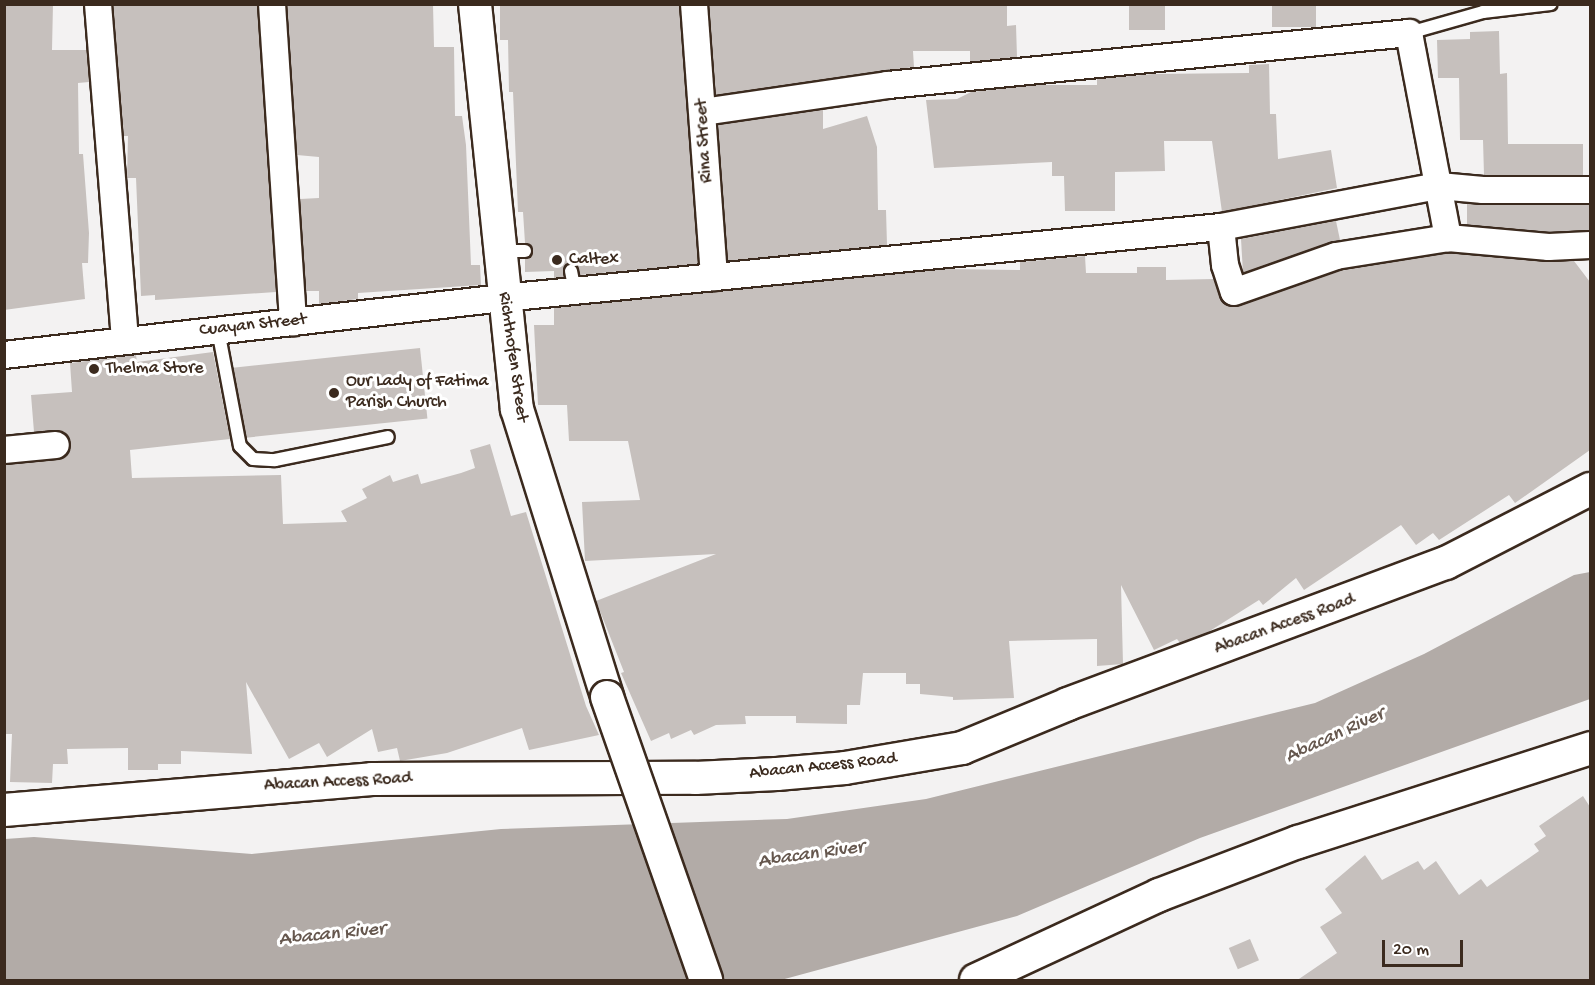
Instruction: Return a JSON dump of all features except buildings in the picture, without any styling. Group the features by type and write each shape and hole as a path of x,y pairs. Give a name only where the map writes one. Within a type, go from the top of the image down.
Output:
{"street":[{"path":"98,4 125,340"},
{"path":"272,4 293,322"},
{"name":"Richthofen Street","path":"475,4 512,251 503,298 517,409 607,697 706,981"},
{"name":"Rina Street","path":"694,4 714,277"},
{"path":"703,112 888,86 1409,33 1448,238"},
{"name":"Cuayan Street","path":"4,355 503,298 573,282 714,277 1221,226 1439,186 1484,190 1590,190"},
{"path":"1221,226 1225,265 1234,292 1336,256 1448,238 1549,247 1590,245"},
{"path":"4,450 56,445"},
{"name":"Abacan Access Road","path":"4,810 372,779 673,779 777,774 845,768 962,748 1068,704 1446,563 1590,489"},
{"path":"976,981 1159,895 1266,854 1590,748"}],"lane":[{"path":"1409,33 1483,12 1551,4"},
{"path":"218,330 240,446 253,459 275,460 388,437"}],"water":[{"name":"Abacan River","path":"1590,572 1590,699 1200,838 1017,916 781,980 5,980 5,839 34,837 252,854 501,829 787,819 926,799 1315,703 1424,654 1574,575"}],"place":[{"name":"Caltex","path":"557,260"},
{"name":"Thelma Store","path":"94,369"},
{"name":"Our Lady of Fatima Parish Church","path":"334,393"}]}
